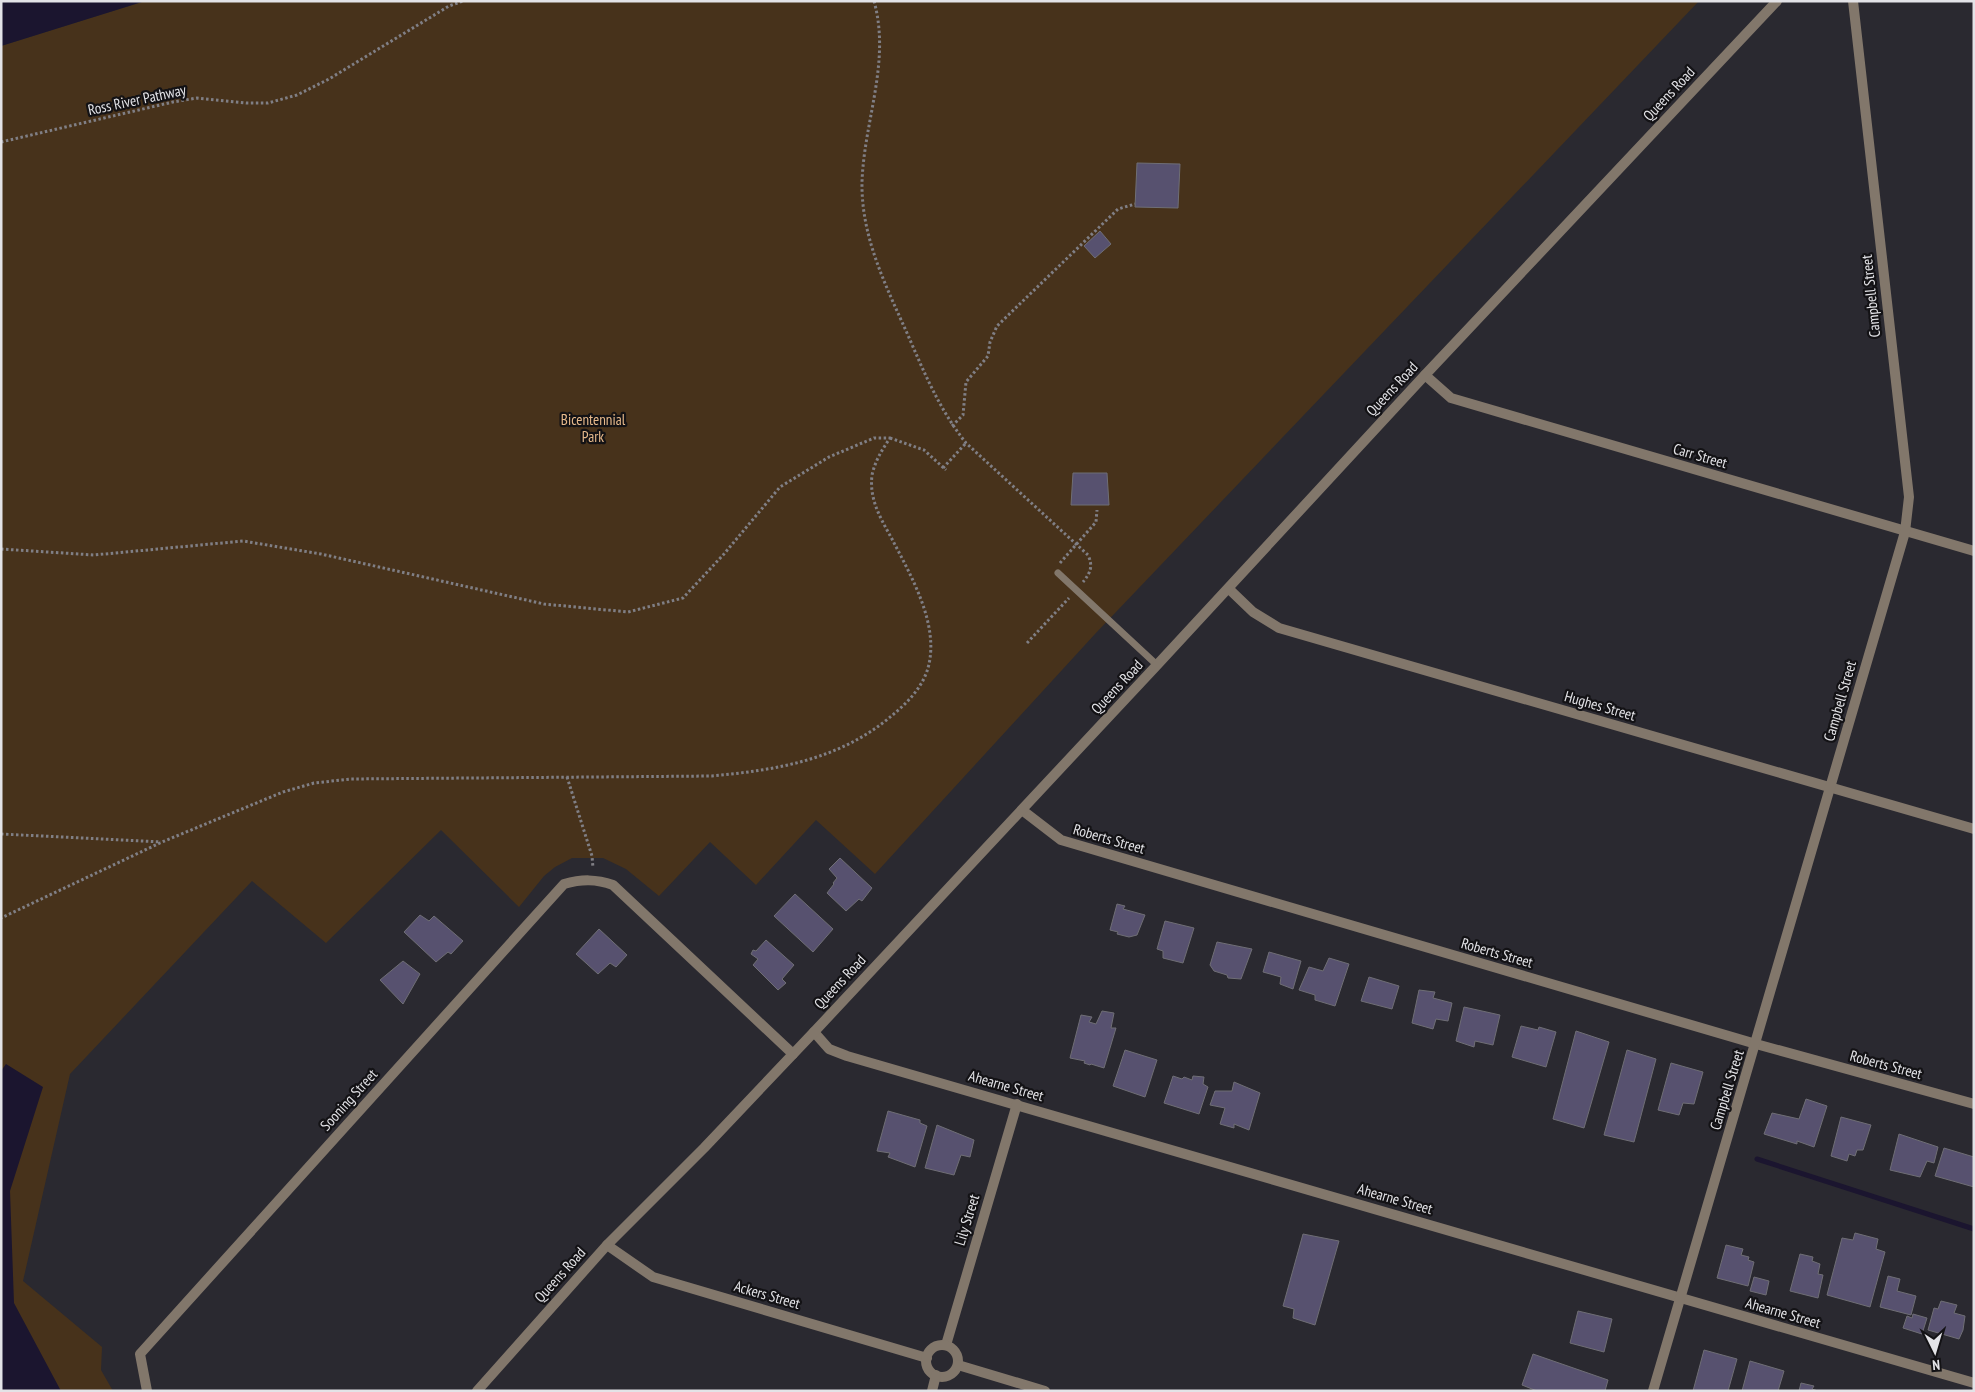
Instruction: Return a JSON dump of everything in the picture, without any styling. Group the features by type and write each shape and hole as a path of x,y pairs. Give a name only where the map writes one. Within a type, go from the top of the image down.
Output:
{"street":[{"name":"Queens Road","path":"477,1391 607,1245 704,1148 814,1032 1158,666 1425,375 1777,1"},
{"name":"Campbell Street","path":"1654,1391 1905,532 1909,497 1853,1"},
{"name":"Carr Street","path":"1425,375 1451,398 1974,551"},
{"name":"Hughes Street","path":"1229,589 1253,612 1279,628 1974,830"},
{"name":"Roberts Street","path":"1022,810 1061,840 1756,1044 1974,1104"},
{"path":"590,880 613,885 793,1054"},
{"name":"Sooning Street","path":"147,1391 140,1354 564,884 590,880"},
{"name":"Ahearne Street","path":"814,1032 829,1048 847,1056 1974,1383"},
{"name":"Lily Street","path":"946,1345 1017,1104"},
{"name":"Ackers Street","path":"607,1245 653,1277 926,1358"},
{"path":"940,1345 946,1345 955,1350 958,1366 952,1374 941,1377 928,1368 926,1358 931,1349 940,1345"},
{"path":"958,1366 1045,1391"},
{"path":"932,1391 936,1375"}],"lane":[{"path":"1056,571 1158,666"}],"path":[{"name":"Ross River Pathway","path":"1,142 197,98 268,103 296,95 329,79 449,6 463,1"},
{"path":"874,1 880,39 879,69 862,182 864,214 870,243 880,273 934,396 952,426 966,443 1088,555 1092,563 1091,570 1084,581"},
{"path":"952,426 963,415 966,382 988,356 990,342 997,326 1118,209 1135,204"},
{"path":"1,549 94,555 243,541 320,554 544,604 628,612 683,598 724,554 780,487 829,457 874,438 890,438 924,450 944,469 966,443"},
{"path":"1,918 162,842 283,792 314,783 351,779 712,776 760,772 804,761 842,748 871,733 902,707 918,688 928,668 930,644 925,609 914,582 876,510 872,476 876,459 890,438"},
{"path":"1056,571 1096,522 1097,510"},
{"path":"1027,643 1068,599"},
{"path":"567,778 592,856 590,880"},
{"path":"1,834 162,842"}],"green space":[{"name":"Bicentennial Park","path":"145,1 1699,1 1095,634 875,874 816,820 756,885 710,842 659,896 626,869 603,858 572,858 555,867 544,876 519,907 441,830 326,943 252,881 70,1074 23,1281 102,1347 101,1370 113,1391 1,1391 1,46"}],"shaded area":[{"path":"1,1 145,1 1,46"},
{"path":"6,1064 43,1087 10,1191 14,1303 61,1391 1,1391 1,1071"}],"building":[{"path":"1137,163 1180,164 1178,208 1135,207"},
{"path":"1100,231 1111,244 1095,258 1084,246"},
{"path":"1073,473 1107,473 1109,505 1071,505"},
{"path":"840,858 872,888 862,901 859,899 846,911 827,893 837,878 829,869"},
{"path":"795,894 833,929 813,952 774,916"},
{"path":"1117,904 1125,906 1123,909 1145,915 1137,935 1129,937 1110,930"},
{"path":"420,915 429,921 434,916 463,941 451,954 448,952 436,962 404,932"},
{"path":"1165,921 1194,928 1183,963 1163,958 1163,951 1157,949"},
{"path":"599,929 627,955 616,967 610,963 598,974 576,954"},
{"path":"766,940 794,965 782,979 786,983 778,990 753,965 758,959 751,954 753,950 756,951"},
{"path":"1217,942 1252,949 1241,979 1228,978 1227,975 1214,971 1210,965"},
{"path":"1269,952 1301,961 1293,989 1280,984 1281,977 1263,972"},
{"path":"1329,958 1349,964 1335,1006 1315,1000 1315,995 1299,990 1309,967 1323,971"},
{"path":"403,961 420,974 403,1004 380,980"},
{"path":"1369,977 1399,986 1392,1009 1361,1001"},
{"path":"1419,990 1435,992 1433,998 1452,1003 1448,1021 1436,1019 1433,1029 1412,1023"},
{"path":"1464,1007 1500,1015 1493,1045 1475,1041 1474,1047 1456,1041"},
{"path":"1102,1011 1114,1013 1111,1028 1116,1028 1104,1068 1070,1058 1081,1015 1092,1017 1089,1022 1096,1024"},
{"path":"1521,1026 1538,1030 1539,1027 1556,1032 1546,1067 1512,1057"},
{"path":"1576,1031 1609,1042 1584,1128 1553,1119"},
{"path":"1125,1050 1157,1060 1145,1097 1113,1086"},
{"path":"1627,1050 1656,1059 1634,1142 1604,1135"},
{"path":"1671,1063 1703,1072 1694,1104 1683,1103 1679,1115 1658,1110"},
{"path":"1173,1076 1192,1080 1193,1076 1204,1077 1203,1084 1208,1087 1199,1114 1164,1103"},
{"path":"1234,1082 1260,1093 1249,1130 1234,1124 1234,1128 1220,1124 1225,1108 1210,1105 1215,1091 1232,1091"},
{"path":"1806,1099 1827,1106 1814,1147 1797,1141 1797,1144 1764,1134 1772,1113 1799,1119"},
{"path":"888,1111 920,1120 920,1123 927,1126 915,1167 888,1157 890,1153 877,1151"},
{"path":"1841,1117 1871,1125 1863,1150 1857,1150 1855,1156 1849,1154 1847,1161 1831,1156"},
{"path":"937,1125 974,1140 970,1157 961,1155 954,1175 925,1168"},
{"path":"1899,1134 1938,1147 1934,1163 1927,1161 1920,1177 1890,1170"},
{"path":"1944,1148 1974,1157 1974,1187 1935,1176"},
{"path":"1855,1233 1878,1239 1876,1249 1885,1252 1870,1307 1827,1295 1842,1238 1853,1240"},
{"path":"1303,1234 1339,1241 1315,1325 1293,1318 1294,1309 1283,1306"},
{"path":"1726,1245 1743,1249 1741,1255 1749,1257 1748,1260 1754,1262 1748,1286 1717,1278"},
{"path":"1800,1254 1813,1257 1812,1261 1820,1264 1818,1274 1823,1275 1818,1298 1790,1291"},
{"path":"1888,1276 1900,1279 1897,1291 1916,1296 1911,1315 1880,1307"},
{"path":"1754,1277 1769,1281 1766,1295 1750,1291"},
{"path":"1941,1301 1957,1305 1954,1313 1965,1316 1963,1330 1959,1339 1928,1330 1934,1308 1938,1309"},
{"path":"1578,1311 1612,1319 1604,1352 1570,1343"},
{"path":"1913,1314 1927,1318 1922,1334 1903,1328 1907,1316 1912,1318"},
{"path":"1704,1350 1737,1359 1728,1391 1693,1391"},
{"path":"1533,1354 1608,1380 1605,1391 1537,1391 1522,1385"},
{"path":"1750,1361 1784,1371 1778,1391 1742,1391"},
{"path":"1801,1383 1814,1386 1812,1389 1818,1391 1799,1391"}],"waterway":[{"path":"1757,1159 1974,1229"}]}
